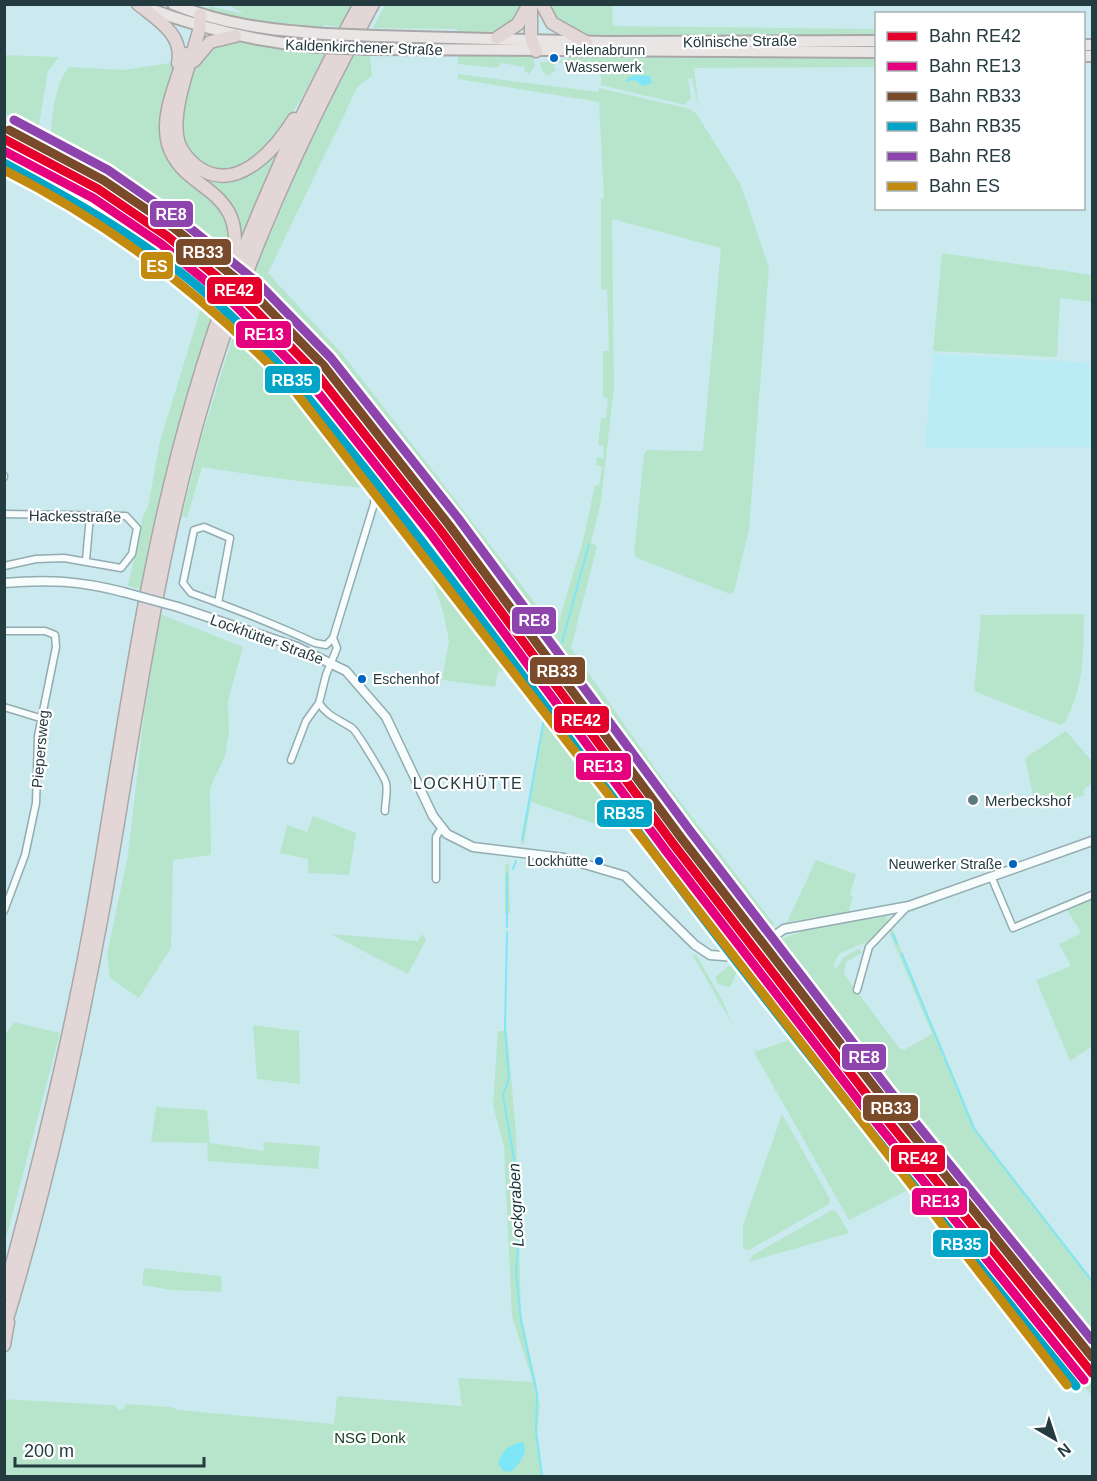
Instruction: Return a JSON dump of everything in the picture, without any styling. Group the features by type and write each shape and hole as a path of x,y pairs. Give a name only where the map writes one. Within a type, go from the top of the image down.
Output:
{"highway":[{"path":"139,4 168,28 179,44 177,80"},
{"path":"4,1294 60,1071 80,977 156,548 192,402 216,326 252,229 300,119 360,4"},
{"path":"4,1345 11,1308 70,1073 103,909 153,614 202,405 225,332 271,210 311,123 373,4"},
{"path":"497,38 518,24 530,4"},
{"path":"530,4 535,44"},
{"path":"535,44 541,4"},
{"path":"541,4 552,23 598,46"},
{"path":"198,23 190,66 178,110 177,137 181,148 199,168 213,174 229,174 254,165 278,143 330,60"},
{"path":"198,23 168,111 168,144 186,170 222,202 230,215 235,231 235,248 216,326"},
{"path":"190,66 210,42 235,36"},
{"path":"4,1278 15,1253"},
{"path":"4,1329 11,1308"}],"main road":[{"name":"Kaldenkirchener Straße","path":"139,4 235,36 274,43 368,49 535,44 598,46"},
{"name":"Kaldenkirchener Straße","path":"172,4 198,23 326,34 497,38 535,44"},
{"name":"Kölnische Straße","path":"598,46 875,41"},
{"name":"Kölnische Straße","path":"598,46 875,52"}],"street":[{"path":"218,603 230,538 204,527 194,530 183,583 191,593 315,643 326,645 333,638 371,514 375,487"},
{"name":"Hackesstraße","path":"4,514 126,516 134,521 137,528 127,564 115,569 86,560"},
{"path":"4,566 36,559 86,560 90,516"},
{"name":"Lockhütter Straße","path":"4,583 50,579 87,583 178,607 297,647 331,662 358,683 386,717 441,829"},
{"name":"Piepersweg","path":"4,631 45,631 55,635 56,647 40,718 36,803 25,855 4,911"},
{"path":"291,760 306,721 319,703 337,648 333,638"},
{"path":"319,703 325,712 354,728 361,736 370,758 386,782 385,811"},
{"path":"4,707 40,718"},
{"path":"436,879 436,837 441,829 459,842 473,847 564,858 628,878 694,945 710,955 727,959 751,952 784,928 909,906 1092,841"},
{"path":"991,876 1013,928 1092,895"},
{"path":"857,990 869,947 909,906"}],"shaded area":[{"path":"50,142 103,171 160,209 229,264 222,285 126,212 44,162"},
{"path":"261,292 338,374 454,519 783,956 825,1004 1092,1348 1092,1381 916,1162 750,948 334,399 251,313"},
{"path":"933,354 1092,363 1092,447 928,448 925,444"}],"green space":[{"path":"228,5 353,5 340,27 323,25 322,29 243,20 210,12 209,6 244,14"},
{"path":"385,5 525,5 506,31 457,33 457,29 373,28"},
{"path":"550,5 612,5 613,26 875,29 875,38 601,38 571,28"},
{"path":"234,40 324,55 292,115 271,143 247,163 232,168 217,169 207,166 193,156 185,142 182,110 192,76 207,47"},
{"path":"457,54 530,55 534,58 535,66 529,74 524,71 525,67 500,63 499,67 494,68 458,64"},
{"path":"5,55 59,57 48,71 38,131 5,113"},
{"path":"354,56 370,56 372,76 358,86 268,273 344,356 556,630 583,541 595,485 599,486 602,467 596,465 597,457 603,458 604,446 598,445 601,418 606,418 608,398 603,397 603,351 609,351 607,290 601,289 601,199 604,198 599,102 458,79 458,74 599,92 599,88 690,109 696,113 741,185 769,268 749,530 734,592 730,594 637,558 634,553 644,454 647,450 701,451 703,449 721,248 612,219 614,387 601,501 591,543 597,546 571,648 657,771 774,924 767,934 454,519 338,374 250,282 313,134"},
{"path":"573,56 875,56 875,67 694,68 699,111 692,78 688,79 691,98 685,105 601,85 601,63 558,63 553,65 556,70 547,76 541,69 540,62 558,61"},
{"path":"177,63 163,137 217,204 230,227 229,264 142,198 50,142 57,92 69,67 123,70"},
{"path":"176,108 182,155 229,177 282,142 240,243 232,220 224,207 177,153"},
{"path":"44,162 126,212 222,285 176,436 156,512 140,589 128,586 143,516 148,507 160,441 205,295 196,279 158,245 107,211 41,173"},
{"path":"942,253 1092,275 1092,302 1060,298 1057,357 933,351"},
{"path":"243,304 334,399 750,948 740,951 618,791 611,829 531,802 524,844 521,844 547,695 534,676 498,671 495,687 442,680 449,641 443,611 408,510 373,465 363,488 202,467 187,518 182,516 200,442"},
{"path":"160,614 243,647 228,701 229,732 225,756 210,788 211,855 173,860 171,948 139,998 110,978 107,954 128,855 144,714"},
{"path":"1084,614 1080,682 1065,723 1060,725 974,691 981,615"},
{"path":"1066,731 1092,761 1092,783 1083,790 1085,795 1036,809 1025,758"},
{"path":"313,816 356,833 349,875 308,873 308,859 280,853 287,825 307,832"},
{"path":"509,860 510,914 505,913 505,865"},
{"path":"816,860 856,874 850,895 853,896 849,912 787,922"},
{"path":"1092,897 1092,1046 1070,1061 1036,980 1071,966 1059,944 1081,933 1066,908"},
{"path":"886,914 888,923 872,940 840,953 833,965 837,968 844,957 858,949 863,952 846,962 844,974 900,1049 904,1050 932,1034 889,931 892,928 976,1129 1092,1279 1092,1348 825,1004 773,942 808,929"},
{"path":"330,934 418,941 422,934 426,940 408,974"},
{"path":"754,953 916,1162 1092,1381 1092,1396 1023,1307 920,1184 849,1220 754,1052 804,1035 753,962 742,968 741,962"},
{"path":"692,954 697,956 721,998 735,1029"},
{"path":"730,965 738,970 730,987 718,984 715,977"},
{"path":"14,1022 60,1033 5,1242 4,1036"},
{"path":"253,1025 299,1031 300,1084 257,1079"},
{"name":"NSG Donk","path":"498,1031 507,1031 516,1133 521,1313 540,1407 537,1432 542,1476 5,1476 4,1399 115,1405 119,1410 123,1409 126,1404 171,1407 178,1410 334,1424 337,1396 462,1406 458,1378 533,1382 512,1317 504,1147 493,1105"},
{"path":"156,1107 207,1110 210,1143 264,1151 263,1142 320,1146 318,1169 208,1161 207,1143 151,1142"},
{"path":"782,1114 830,1199 829,1204 749,1250 743,1249 743,1225"},
{"path":"832,1210 837,1212 849,1233 748,1262 753,1255"},
{"path":"144,1268 221,1276 222,1292 172,1290 142,1285"}],"water":[{"path":"636,75 650,76 652,83 643,86 635,80 626,82 627,78"},
{"path":"523,1442 525,1450 520,1462 510,1472 503,1471 498,1463 502,1454 510,1446"}],"waterway":[{"name":"Lockgraben","path":"562,642 589,544"},
{"name":"Lockgraben","path":"522,840 548,697"},
{"name":"Lockgraben","path":"513,869 516,861"},
{"name":"Lockgraben","path":"507,874 507,927"},
{"name":"Lockgraben","path":"507,932 505,1028 509,1078 503,1095 515,1166 516,1208 520,1227 516,1272 521,1321 537,1394 536,1431 542,1476"},
{"path":"893,934 897,944"},
{"path":"902,954 974,1129 1092,1281"}],"railway":[{"path":"4,123 96,172 180,228 251,287 319,357 508,598 687,836 1092,1359"}],"rail line":[{"name":"RE8","path":"14,120 108,170 180,220 257,282 331,358 458,518 691,832 890,1091 1092,1340"},
{"name":"RB33","path":"9,130 103,180 174,228 250,290 324,366 449,525 682,839 882,1097 1092,1357"},
{"name":"RE42","path":"4,139 98,189 167,236 242,297 316,373 441,531 674,845 874,1104 1092,1373"},
{"name":"RE13","path":"4,151 93,198 161,244 235,305 308,380 433,537 666,851 866,1110 1084,1380"},
{"name":"RB35","path":"4,163 93,213 177,270 204,291 251,335 291,379 330,424 420,539 759,991 1076,1386"},
{"name":"ES","path":"4,170 84,215 159,267 229,326 294,390 1067,1385"}],"place":[{"name":"Helenabrunn Wasserwerk","path":"554,58"},
{"name":"Eschenhof","path":"362,679"},
{"name":"Merbeckshof","path":"973,800"},
{"name":"Lockhütte","path":"599,861"},
{"name":"Neuwerker Straße","path":"1013,864"}],"district":[{"name":"LOCKHÜTTE","path":"468,783"}]}
